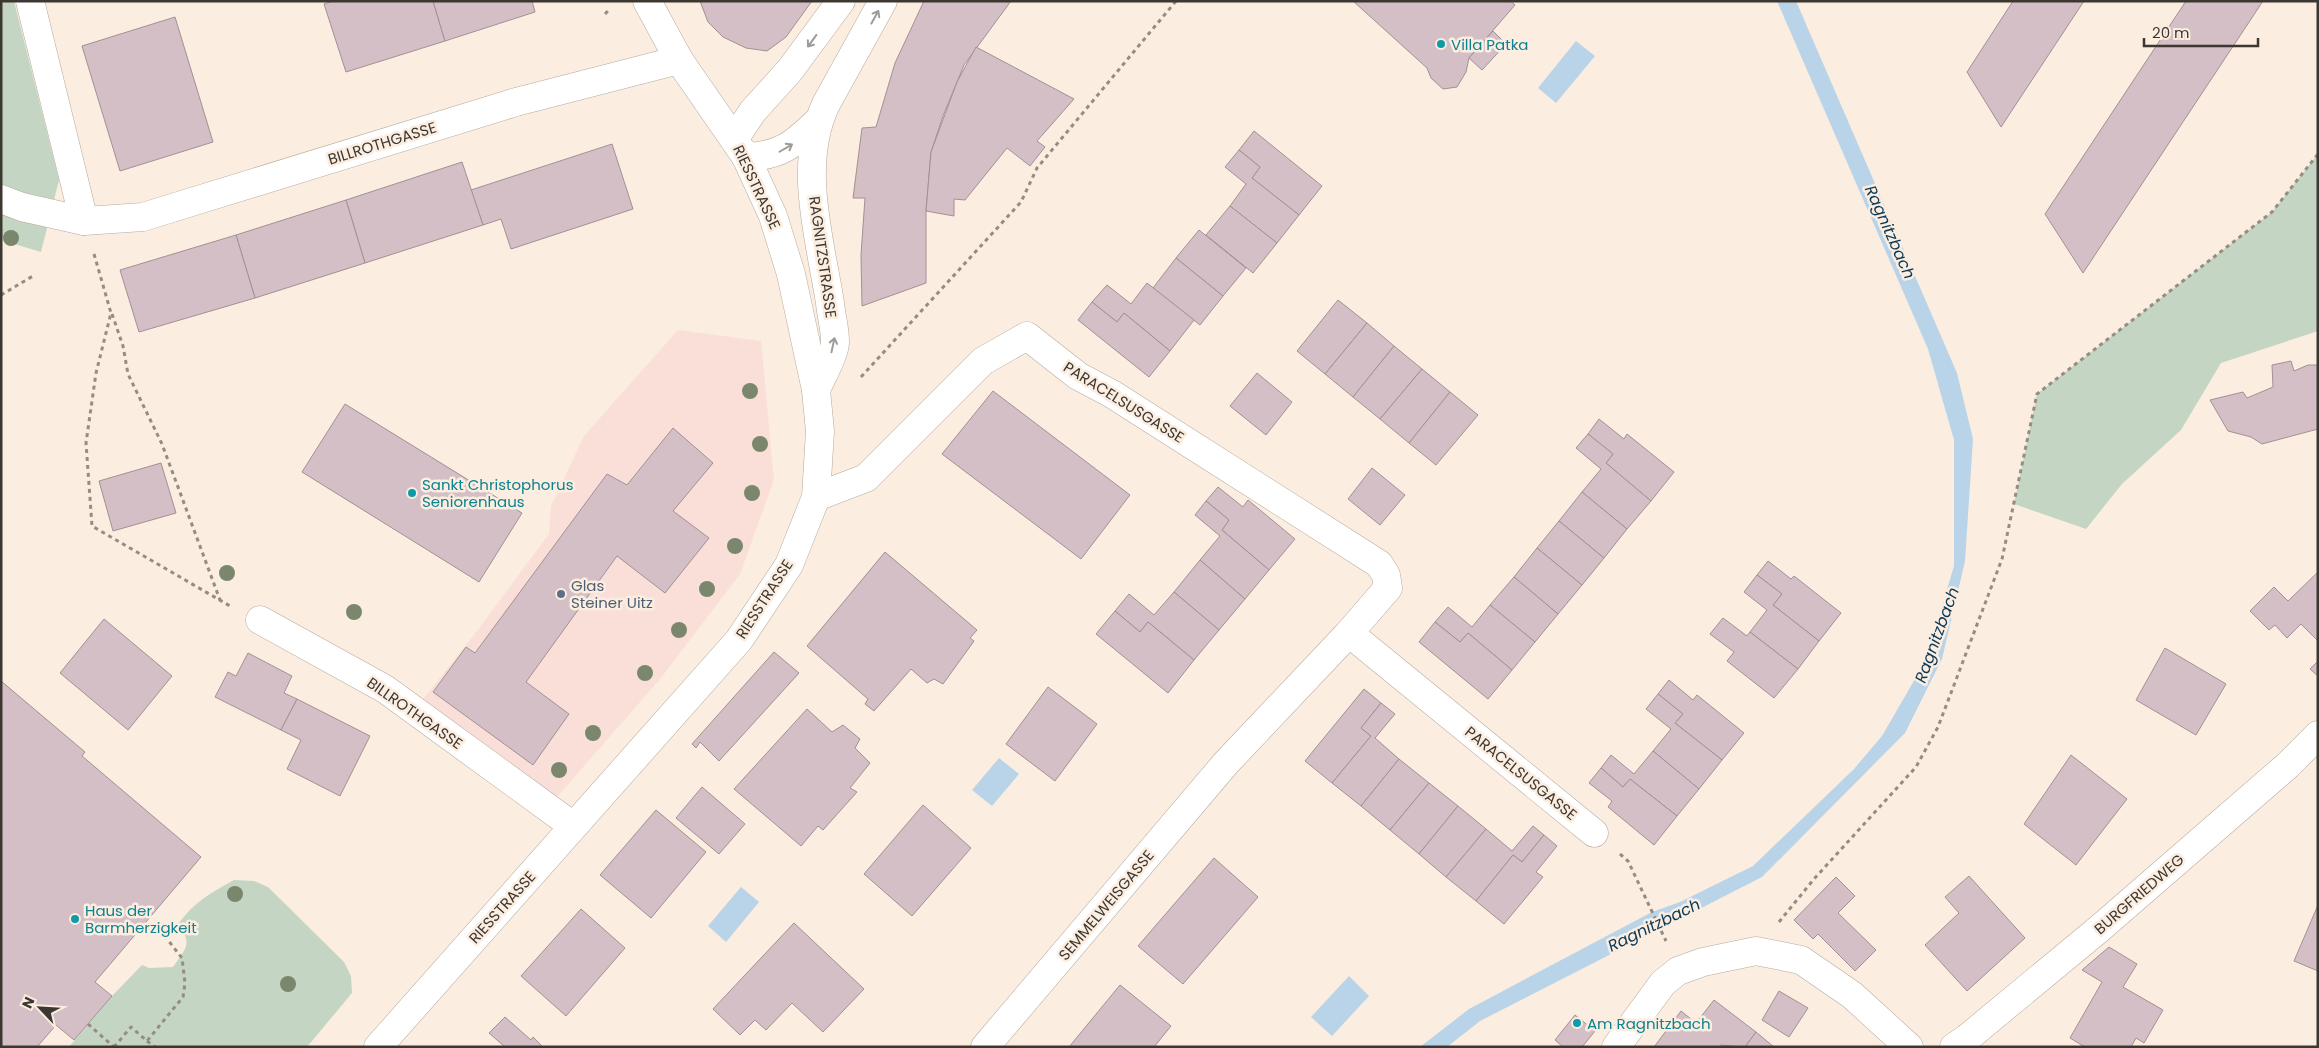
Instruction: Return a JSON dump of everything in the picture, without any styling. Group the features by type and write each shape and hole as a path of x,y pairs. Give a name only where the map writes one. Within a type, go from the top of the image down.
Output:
{"street":[{"path":"30,1 84,221"},
{"name":"RIESSTRASSE","path":"378,1047 739,640 789,565 816,497 820,431 816,390 784,251 773,216 740,148 679,60 647,1"},
{"path":"740,148 753,111 790,70 841,1"},
{"name":"RAGNITZSTRASSE","path":"740,148 762,157 791,146 818,121 883,1"},
{"name":"BILLROTHGASSE","path":"1,199 22,207 84,221 143,217 516,102 679,60"},
{"name":"RAGNITZSTRASSE","path":"816,390 836,343 813,193 812,161 818,121"},
{"name":"PARACELSUSGASSE","path":"816,497 866,478 983,361 1027,336 1078,376 1112,394 1379,564 1386,574 1388,588 1349,633 1226,763"},
{"name":"BILLROTHGASSE","path":"260,620 385,689 573,826"},
{"name":"PARACELSUSGASSE","path":"1349,633 1594,833"},
{"name":"BURGFRIEDWEG","path":"1954,1047 2099,929 2288,764 2318,735"},
{"name":"SEMMELWEISGASSE","path":"985,1047 1226,763"},
{"path":"1616,1047 1663,983 1678,972 1703,962 1756,952 1801,960 1852,995 1909,1047"}],"path":[{"path":"860,378 1021,202 1037,168 1176,1"},
{"path":"1756,952 1814,879 1916,767 1938,727 2002,559 2037,394 2272,212 2318,154"},
{"path":"84,221 111,313 123,346 128,374 162,444 220,601"},
{"path":"1,295 33,276"},
{"path":"111,313 96,373 86,443 92,526 220,601 260,620"},
{"path":"1594,833 1628,862 1664,937"},
{"path":"147,1041 183,997 185,984 182,958 160,930"},
{"path":"88,1024 114,1047 131,1027 155,1047"}],"shaded area":[{"path":"678,330 761,341 774,480 740,574 661,678 556,798 420,703 477,631 549,534 551,506 584,436"}],"green space":[{"path":"1,1 14,1 59,180 41,252 1,240"},
{"path":"2318,154 2318,331 2221,363 2181,430 2122,484 2086,529 2014,504 2037,394 2272,212"},
{"path":"234,880 254,881 268,887 344,962 351,976 352,993 307,1047 69,1047 112,996 142,965 149,968 173,967 182,954 187,941 179,923 197,904"}],"water":[{"name":"Ragnitzbach","path":"1777,1 1796,1 1957,373 1973,439 1965,561 1942,659 1905,733 1762,877 1480,1021 1447,1047 1420,1047 1469,1009 1652,912 1680,902 1753,866 1854,769 1882,736 1926,660 1954,566 1954,440 1928,349"},
{"path":"1576,41 1595,56 1556,103 1538,88"},
{"path":"999,758 1019,774 992,806 972,790"},
{"path":"741,887 759,902 726,942 708,926"},
{"path":"1349,976 1369,996 1332,1036 1311,1017"}],"building":[{"path":"333,1 433,1 445,41 346,72 324,4"},
{"path":"433,1 532,1 535,12 445,41"},
{"path":"700,1 812,1 786,37 767,51 746,48 723,37 708,22"},
{"path":"924,1 1011,1 964,65 943,116 931,152 926,211 926,283 862,306 861,255 865,198 853,198 862,128 876,127 895,63"},
{"name":"Villa Patka","path":"1353,1 1510,1 1515,5 1469,58 1466,72 1457,87 1443,89 1431,78 1427,68"},
{"path":"2013,1 2084,1 2001,127 1967,72"},
{"path":"2186,1 2263,1 2083,273 2045,214"},
{"path":"175,17 213,142 120,171 82,46"},
{"path":"1493,31 1506,44 1482,70 1469,58"},
{"path":"976,47 1074,99 1037,141 1045,147 1030,166 1007,148 965,200 954,199 954,216 926,211 931,152 957,82"},
{"path":"1254,131 1322,186 1299,215 1252,178 1260,167 1239,150"},
{"path":"612,144 633,209 511,249 501,219 483,225 471,190"},
{"path":"1239,150 1260,167 1252,178 1299,215 1277,243 1230,206 1246,184 1225,167"},
{"path":"462,162 483,225 365,263 346,200"},
{"path":"346,200 365,263 255,298 236,235"},
{"path":"1230,206 1277,243 1253,273 1206,235"},
{"path":"1199,230 1246,268 1223,296 1176,258"},
{"path":"236,235 255,298 139,332 120,270"},
{"path":"1176,258 1223,296 1200,325 1153,288"},
{"path":"1147,283 1194,320 1170,351 1124,313 1117,322 1092,302 1107,285 1131,304"},
{"path":"1338,300 1367,323 1325,374 1297,351"},
{"path":"1092,302 1117,322 1124,313 1170,351 1149,377 1078,320"},
{"path":"1367,323 1394,346 1353,397 1325,374"},
{"path":"1394,346 1422,369 1380,419 1353,397"},
{"path":"2291,361 2294,371 2308,365 2318,365 2318,429 2262,444 2251,437 2228,431 2210,400 2243,392 2247,398 2273,387 2272,365"},
{"path":"1422,369 1450,392 1409,443 1380,419"},
{"path":"1257,373 1292,402 1266,435 1230,406"},
{"path":"993,391 1130,495 1081,559 942,454"},
{"path":"1450,392 1478,415 1436,465 1409,443"},
{"name":"Sankt Christophorus Seniorenhaus","path":"345,404 522,513 479,582 302,472"},
{"path":"1599,419 1624,439 1627,434 1674,472 1651,501 1606,463 1613,454 1588,434"},
{"path":"673,428 713,463 673,511 709,538 665,593 617,556 526,682 569,714 533,765 433,692 466,647 475,653 607,474 627,485"},
{"path":"1588,434 1613,454 1606,463 1651,501 1627,529 1582,492 1601,469 1576,448"},
{"path":"161,463 176,513 113,531 99,481"},
{"path":"1372,468 1405,495 1380,525 1348,499"},
{"path":"1218,487 1243,507 1248,500 1295,539 1269,570 1222,530 1229,520 1206,501"},
{"path":"1582,492 1627,529 1604,558 1559,521"},
{"path":"1206,501 1229,520 1222,530 1269,570 1245,599 1200,560 1220,536 1195,515"},
{"path":"1559,521 1604,558 1582,585 1537,548"},
{"path":"1537,548 1582,585 1558,614 1514,577"},
{"path":"885,552 977,630 970,638 974,641 943,684 934,679 927,683 911,669 874,711 865,704 868,699 807,646"},
{"path":"1200,560 1245,599 1219,630 1174,592"},
{"path":"1768,561 1791,579 1794,576 1841,613 1819,641 1773,605 1782,594 1757,575"},
{"path":"2318,572 2318,641 2301,624 2287,638 2275,625 2269,630 2250,611 2274,587 2288,601"},
{"path":"1757,575 1782,594 1773,605 1819,641 1798,669 1750,632 1767,610 1744,592"},
{"path":"1514,577 1558,614 1535,642 1490,605"},
{"path":"1174,592 1219,630 1194,660 1148,622 1140,632 1115,611 1129,594 1154,615"},
{"path":"1490,605 1535,642 1512,670 1468,633 1460,642 1435,622 1448,607 1472,627"},
{"path":"1115,611 1140,632 1148,622 1194,660 1168,693 1096,634"},
{"path":"1723,618 1747,636 1750,632 1798,669 1774,698 1727,661 1734,652 1710,634"},
{"path":"104,619 172,676 128,730 60,673"},
{"path":"1435,622 1460,642 1468,633 1512,670 1488,699 1419,642"},
{"path":"2165,648 2226,684 2196,735 2136,700"},
{"path":"774,652 799,673 719,761 700,742 696,748 692,744"},
{"path":"248,653 292,676 284,693 297,699 281,730 215,697 228,672 236,676"},
{"path":"2318,661 2318,676 2310,669"},
{"path":"1669,680 1693,700 1697,695 1744,733 1722,760 1675,723 1683,714 1658,694"},
{"name":"Haus der Barmherzigkeit","path":"1,681 85,752 82,756 201,857 95,982 112,996 74,1040 56,1025 37,1047 1,1047"},
{"path":"1048,687 1097,724 1055,781 1006,744"},
{"path":"1364,689 1381,703 1361,728 1371,736 1332,783 1305,761"},
{"path":"1658,694 1683,714 1675,723 1722,760 1699,789 1653,751 1671,729 1646,709"},
{"path":"297,699 370,736 340,796 287,769 301,740 281,730"},
{"path":"1381,703 1395,714 1375,738 1399,759 1361,806 1332,783 1371,736 1361,728"},
{"path":"807,709 832,732 843,725 860,739 855,748 870,763 850,788 857,792 823,830 818,826 801,846 734,789"},
{"path":"1653,751 1699,789 1677,816 1630,779 1623,787 1601,768 1611,755 1634,774"},
{"path":"2071,755 2127,799 2076,865 2024,824"},
{"path":"1399,759 1429,783 1390,830 1361,806"},
{"path":"1601,768 1623,787 1630,779 1677,816 1654,845 1608,807 1612,801 1589,783"},
{"path":"1429,783 1458,806 1419,854 1390,830"},
{"path":"702,787 745,824 719,854 676,818"},
{"path":"923,805 971,848 912,916 864,874"},
{"path":"1458,806 1486,829 1446,877 1419,854"},
{"path":"656,810 706,852 651,918 600,875"},
{"path":"1533,826 1544,835 1522,862 1513,855 1476,901 1446,877 1486,829 1512,851"},
{"path":"1544,835 1557,846 1536,872 1543,877 1504,924 1476,901 1513,855 1522,862"},
{"path":"1214,858 1258,897 1183,984 1138,946"},
{"path":"1969,876 2025,938 1967,991 1925,945 1959,913 1945,897"},
{"path":"1836,877 1855,896 1838,913 1876,950 1855,971 1818,934 1813,939 1794,920"},
{"path":"2318,905 2318,971 2294,961"},
{"path":"581,909 625,948 566,1016 521,976"},
{"path":"794,923 864,989 823,1032 792,1003 766,1030 755,1020 740,1035 713,1009"},
{"path":"2109,947 2137,964 2123,987 2163,1010 2144,1043 2136,1038 2131,1047 2085,1047 2070,1038 2102,982 2082,970"},
{"path":"1120,985 1171,1026 1154,1047 1069,1047"},
{"path":"1779,991 1808,1008 1789,1037 1762,1020"},
{"path":"1714,1000 1756,1032 1745,1047 1721,1045 1719,1047 1654,1047 1681,1011 1696,1023"},
{"name":"Am Ragnitzbach","path":"1575,1015 1595,1031 1582,1047 1563,1047 1555,1040"},
{"path":"505,1017 531,1040 533,1037 543,1047 505,1047 489,1033"},
{"path":"1756,1032 1774,1047 1745,1047"}],"place":[{"name":"Villa Patka","path":"1441,44"},
{"name":"Sankt Christophorus Seniorenhaus","path":"412,493"},
{"name":"Glas Steiner Uitz","path":"561,594"},
{"name":"Haus der Barmherzigkeit","path":"75,919"},
{"name":"Am Ragnitzbach","path":"1577,1023"}]}
